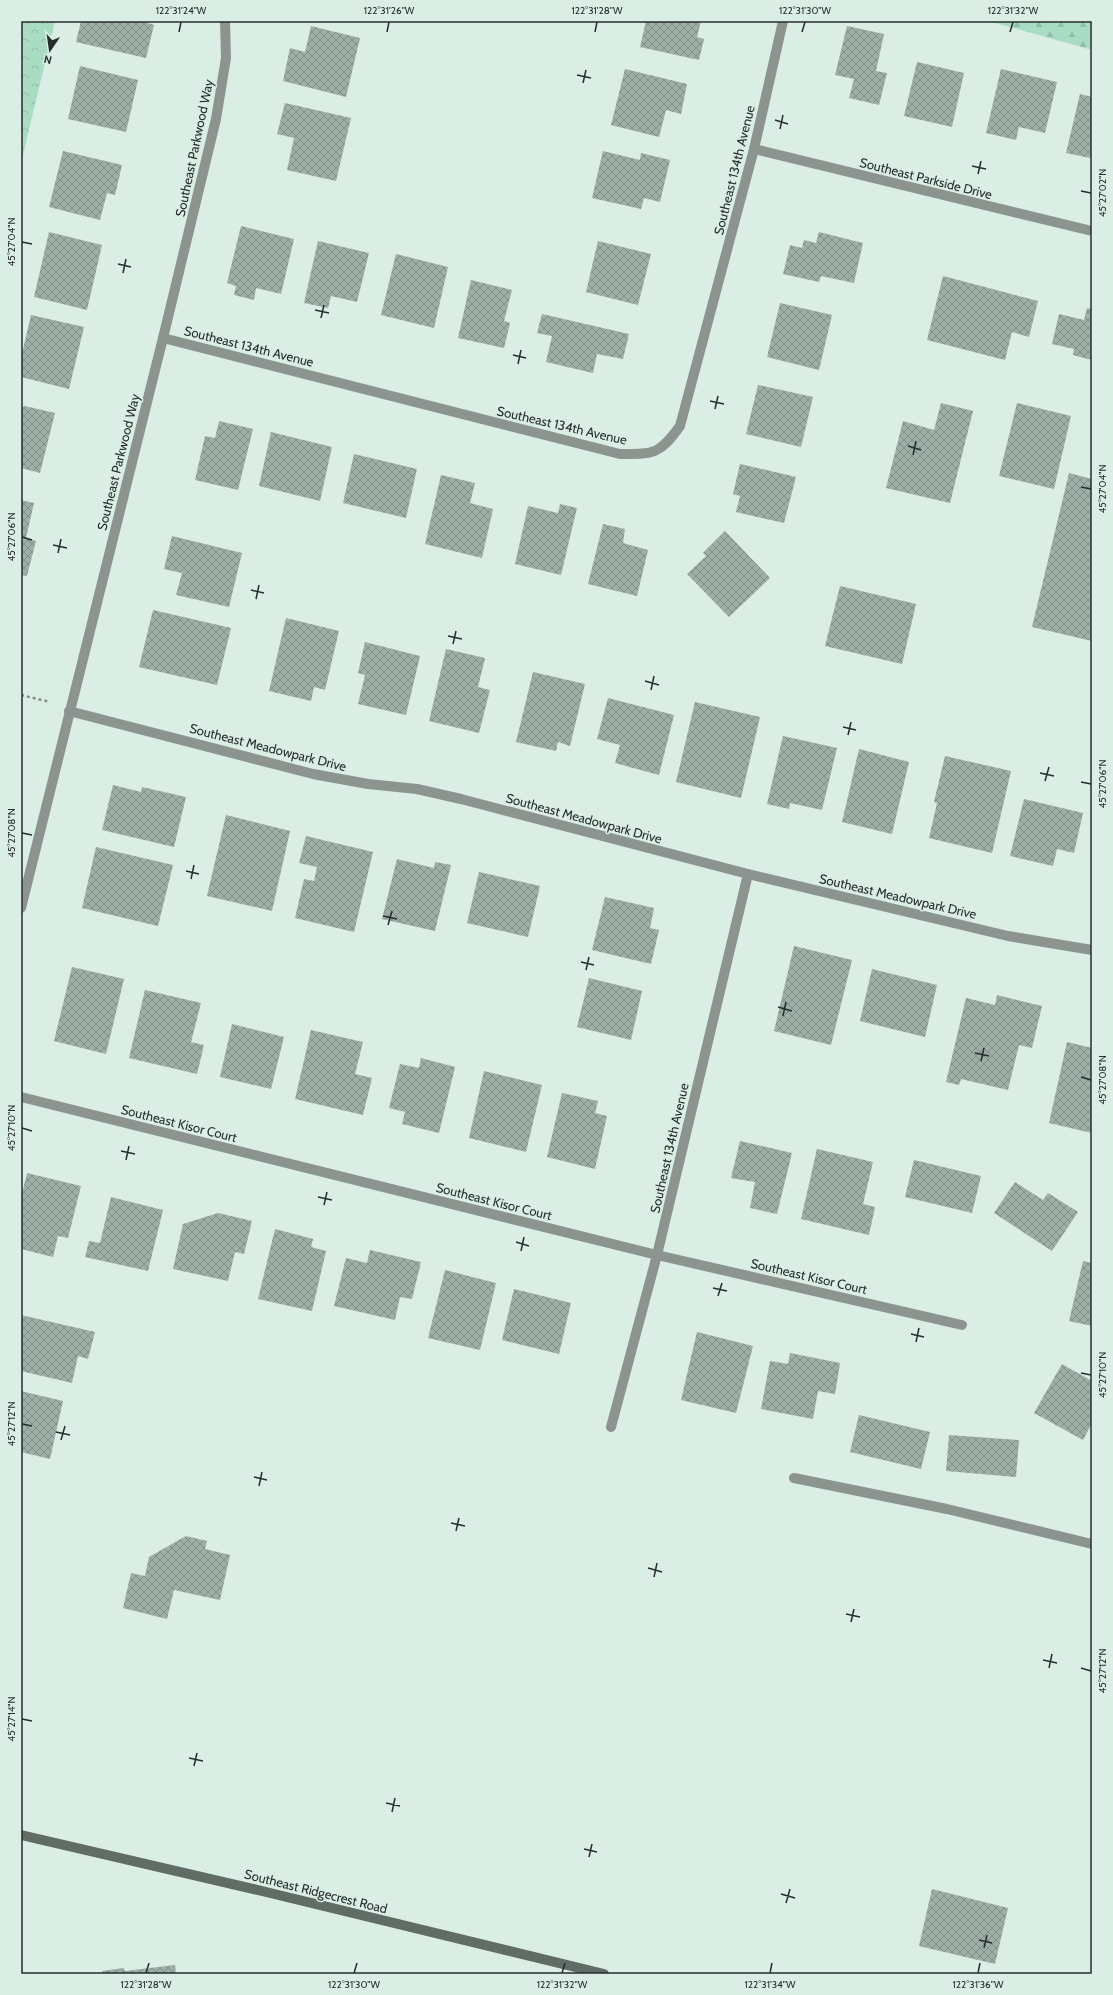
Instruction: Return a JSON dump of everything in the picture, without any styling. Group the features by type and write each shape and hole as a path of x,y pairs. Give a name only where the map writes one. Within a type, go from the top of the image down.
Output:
{"street":[{"name":"Southeast Parkwood Way","path":"21,908 216,119 226,58 225,21"},
{"name":"Southeast 134th Avenue","path":"163,338 620,454 647,454 667,444 680,426 754,149 784,21"},
{"name":"Southeast Parkside Drive","path":"754,149 1092,231"},
{"name":"Southeast Meadowpark Drive","path":"70,708 313,774 368,784 417,789 461,799 748,874 1008,936 1092,950"},
{"name":"Southeast 134th Avenue","path":"611,1427 657,1255 748,874"},
{"name":"Southeast Kisor Court","path":"21,1096 657,1255 962,1325"},
{"path":"794,1478 947,1509 1092,1544"},
{"name":"Southeast Ridgecrest Road","path":"21,1835 262,1891 604,1974"}],"path":[{"path":"21,696 70,708"}],"green space":[{"path":"21,21 55,21 21,163"},
{"path":"988,21 1092,21 1092,50"}],"building":[{"path":"81,21 142,21 154,25 146,58 76,42"},
{"path":"646,21 701,21 697,37 704,39 699,60 640,47"},
{"path":"311,26 360,38 346,97 283,81 290,48 305,52"},
{"path":"847,26 884,34 876,71 887,73 879,105 849,98 854,79 835,75"},
{"path":"917,62 964,73 952,127 904,116"},
{"path":"80,66 138,80 126,132 68,119"},
{"path":"625,69 687,84 681,114 666,110 659,137 611,125"},
{"path":"1001,69 1057,82 1045,133 1019,127 1016,140 986,133"},
{"path":"1080,94 1092,97 1092,151 1090,158 1066,153"},
{"path":"285,103 351,118 336,181 287,170 294,138 277,134"},
{"path":"63,151 122,165 115,195 107,193 100,220 49,207"},
{"path":"603,151 640,160 641,153 670,160 660,202 644,198 641,209 592,198"},
{"path":"241,226 294,239 281,294 256,288 254,300 234,295 236,286 227,283"},
{"path":"49,232 102,245 87,310 34,297"},
{"path":"819,232 863,243 854,283 821,276 819,282 783,274 790,245 802,248 804,240 816,243"},
{"path":"318,241 369,253 357,302 331,296 328,308 304,303"},
{"path":"598,241 651,254 638,305 586,292"},
{"path":"396,254 448,267 434,328 381,315"},
{"path":"943,276 1038,301 1029,337 1012,332 1005,360 927,340"},
{"path":"471,280 512,290 504,321 510,323 504,348 458,338"},
{"path":"780,303 832,315 819,370 767,357"},
{"path":"1087,308 1092,309 1092,360 1073,355 1074,349 1052,344 1059,314 1084,320"},
{"path":"542,314 629,334 623,359 597,354 593,373 546,362 552,336 537,333"},
{"path":"31,315 84,327 69,389 21,377 21,358"},
{"path":"758,385 813,397 801,447 746,434"},
{"path":"941,403 973,411 950,503 886,488 903,421 934,430"},
{"path":"1017,403 1071,416 1054,489 999,476"},
{"path":"25,406 55,413 40,473 21,468 21,408"},
{"path":"219,421 253,429 238,490 195,480 205,436 215,438"},
{"path":"271,432 332,447 320,501 259,486"},
{"path":"354,454 417,469 406,518 343,503"},
{"path":"740,464 796,477 784,523 736,512 740,496 733,494"},
{"path":"1069,473 1092,479 1092,641 1032,627"},
{"path":"441,475 475,483 470,503 493,509 482,558 425,544"},
{"path":"21,500 34,503 26,538 36,541 27,576 21,575"},
{"path":"560,504 577,508 561,575 515,564 528,506 558,513"},
{"path":"603,524 625,529 623,543 648,550 637,596 588,584"},
{"path":"725,531 770,578 729,617 687,574 706,556 703,553"},
{"path":"172,536 242,553 229,607 176,595 182,573 164,569"},
{"path":"840,586 916,604 902,664 825,646"},
{"path":"153,610 231,628 217,685 139,667"},
{"path":"286,618 339,631 325,690 314,687 311,701 269,691"},
{"path":"365,642 420,656 406,715 358,704 365,675 358,673"},
{"path":"446,649 485,658 478,687 490,690 479,733 429,721"},
{"path":"533,672 585,684 570,746 558,742 556,751 516,742"},
{"path":"608,698 674,715 659,775 615,763 620,745 597,739"},
{"path":"695,702 760,717 741,798 676,782"},
{"path":"783,736 837,748 822,810 790,803 789,809 767,804"},
{"path":"859,749 909,762 892,834 842,822"},
{"path":"945,756 1011,771 992,853 929,838 937,803 934,802"},
{"path":"113,785 141,792 142,787 186,797 174,847 102,830"},
{"path":"1024,799 1083,813 1074,853 1057,849 1053,866 1010,856"},
{"path":"226,815 290,831 272,911 207,896"},
{"path":"306,836 373,852 354,932 295,918 304,879 314,881 317,867 299,863"},
{"path":"96,847 173,865 158,926 82,908"},
{"path":"397,859 434,868 435,862 451,865 435,931 382,919"},
{"path":"479,872 540,886 528,937 467,923"},
{"path":"605,897 654,908 650,928 659,930 651,964 592,950"},
{"path":"794,946 852,960 831,1045 774,1031"},
{"path":"72,967 124,979 106,1054 54,1041"},
{"path":"872,969 937,985 925,1037 860,1021"},
{"path":"589,978 642,991 631,1040 577,1027"},
{"path":"145,990 201,1003 191,1042 204,1045 197,1074 129,1058"},
{"path":"997,995 1042,1006 1032,1048 1019,1045 1008,1090 961,1079 959,1085 946,1082 966,998 995,1005"},
{"path":"232,1024 284,1037 271,1089 220,1077"},
{"path":"311,1030 363,1042 355,1074 372,1078 363,1115 295,1099"},
{"path":"1067,1042 1092,1048 1092,1133 1049,1123"},
{"path":"421,1058 455,1067 439,1133 402,1124 405,1112 389,1108 400,1064 419,1068"},
{"path":"484,1071 542,1085 526,1152 469,1138"},
{"path":"562,1093 598,1101 595,1113 607,1116 595,1169 547,1157"},
{"path":"740,1141 792,1153 777,1214 750,1208 755,1182 731,1178"},
{"path":"817,1149 873,1162 863,1204 875,1207 869,1235 801,1219"},
{"path":"914,1160 981,1176 972,1213 905,1197"},
{"path":"27,1173 81,1186 68,1238 58,1236 53,1257 21,1249 21,1198"},
{"path":"1015,1182 1043,1200 1048,1193 1078,1212 1052,1251 994,1213"},
{"path":"111,1197 163,1210 148,1271 85,1257 89,1241 100,1243"},
{"path":"218,1213 252,1221 244,1254 235,1252 228,1281 173,1269 183,1224"},
{"path":"275,1229 313,1239 311,1247 326,1251 312,1311 258,1299"},
{"path":"370,1250 421,1262 412,1299 400,1297 395,1320 334,1306 346,1258 367,1263"},
{"path":"1083,1261 1092,1263 1092,1326 1069,1321"},
{"path":"445,1270 496,1283 480,1350 428,1338"},
{"path":"514,1289 571,1303 559,1354 502,1340"},
{"path":"21,1315 95,1332 88,1359 78,1356 72,1383 21,1371"},
{"path":"697,1332 753,1346 736,1413 681,1400"},
{"path":"790,1353 840,1363 835,1394 818,1391 813,1419 761,1409 770,1361 788,1364"},
{"path":"1062,1364 1092,1381 1092,1423 1083,1440 1034,1413"},
{"path":"21,1391 63,1401 50,1459 21,1452"},
{"path":"859,1415 930,1432 921,1469 850,1452"},
{"path":"949,1435 1019,1440 1016,1477 946,1471"},
{"path":"186,1536 207,1541 205,1549 230,1555 220,1600 174,1590 167,1619 123,1608 131,1573 145,1576 149,1557"},
{"path":"932,1889 1008,1908 995,1964 919,1946"},
{"path":"175,1965 176,1974 102,1974 102,1971 124,1968 125,1971"}]}
